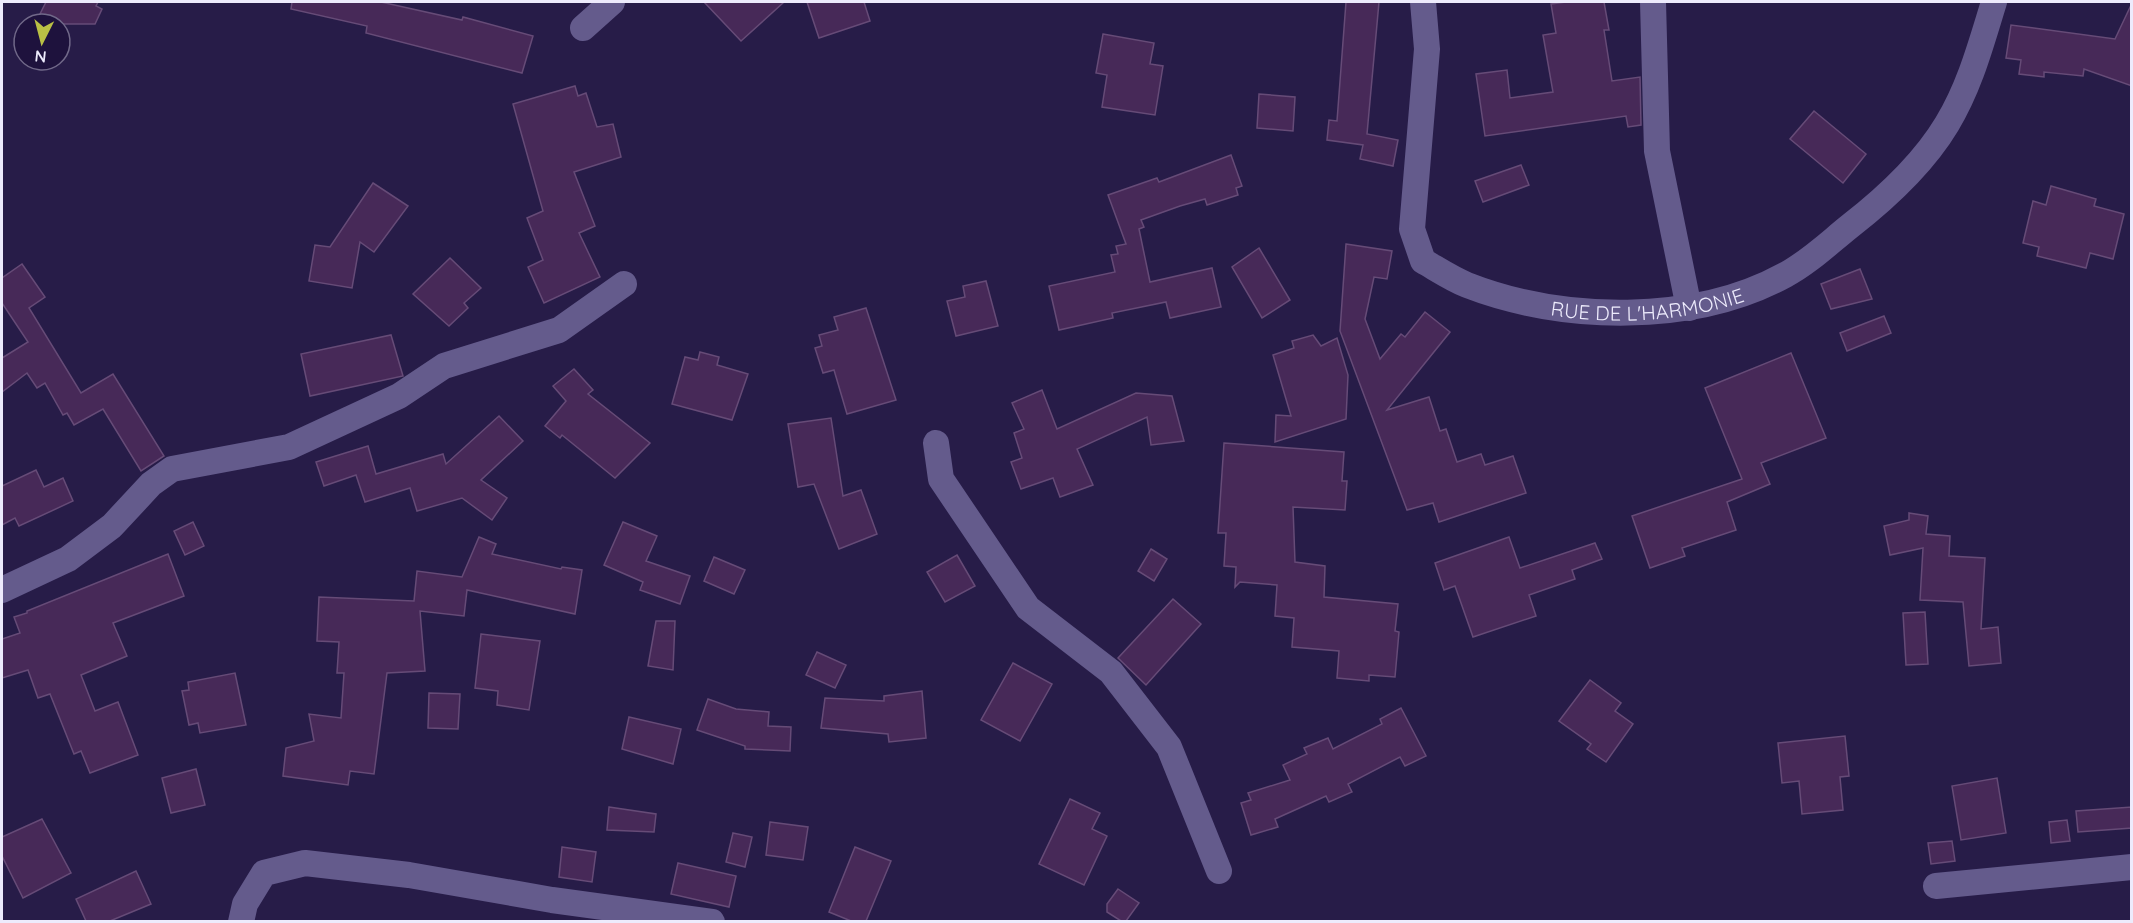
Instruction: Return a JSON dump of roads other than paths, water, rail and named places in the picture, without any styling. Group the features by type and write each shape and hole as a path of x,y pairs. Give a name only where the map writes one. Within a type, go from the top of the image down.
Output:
{"street":[{"path":"583,28 612,2"},
{"name":"RUE DE L'HARMONIE","path":"1423,2 1427,49 1412,229 1423,261 1466,285 1540,305 1638,313 1689,308 1745,293 1786,275 1881,202 1914,166 1946,125 1970,80 1994,2"},
{"path":"1653,2 1657,151 1689,308"},
{"path":"2,590 68,559 112,526 151,484 172,469 289,447 399,396 444,366 559,330 624,284"},
{"path":"936,444 942,479 1028,608 1111,672 1169,747 1219,871"},
{"path":"241,921 245,904 264,873 305,863 409,875 552,900 712,921"},
{"path":"1936,886 2132,867"}]}
